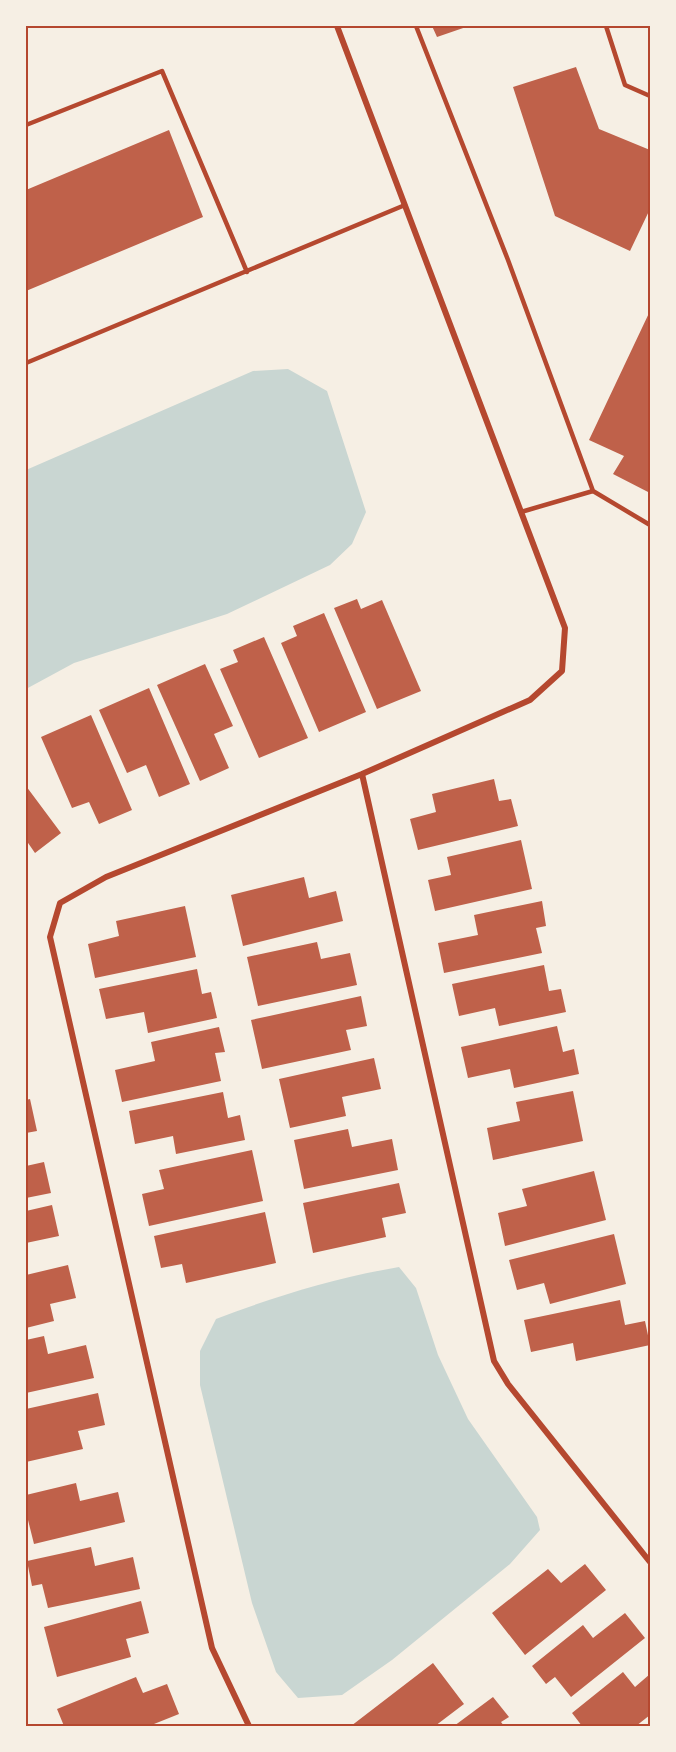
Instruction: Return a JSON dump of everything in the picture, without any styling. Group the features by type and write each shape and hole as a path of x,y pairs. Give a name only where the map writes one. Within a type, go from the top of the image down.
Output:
{"street":[{"path":"249,1726 212,1648 50,938 60,903 106,877 362,774 530,700 562,671 565,628 337,26"},
{"path":"362,774 494,1361 508,1384 651,1562"}],"lane":[{"path":"416,26 516,281 593,491 651,525"},
{"path":"606,26 626,85 651,96"},
{"path":"26,125 162,71 247,272"},
{"path":"26,363 405,205"},
{"path":"520,512 593,491"}],"shaded area":[{"path":"288,369 327,391 366,512 352,544 330,565 227,614 74,663 26,689 26,470 253,371"},
{"path":"399,1267 416,1288 438,1355 468,1419 537,1517 540,1530 510,1564 392,1660 342,1695 298,1698 276,1672 252,1603 200,1385 200,1351 216,1319 306,1289"}],"building":[{"path":"432,26 469,26 437,37"},
{"path":"576,67 599,129 650,150 650,209 630,251 555,216 513,87"},
{"path":"169,130 203,217 26,291 26,190"},
{"path":"650,311 650,493 613,474 624,456 589,440"},
{"path":"357,599 361,609 382,600 421,691 377,709 334,608"},
{"path":"324,613 366,712 319,732 281,643 297,636 293,626"},
{"path":"264,637 308,738 259,758 220,669 238,662 233,650"},
{"path":"205,664 233,726 214,734 229,768 200,781 157,685"},
{"path":"149,688 190,784 159,797 146,765 127,773 99,710"},
{"path":"91,715 132,810 99,824 89,802 72,808 41,737"},
{"path":"494,779 499,801 511,799 518,826 418,850 410,819 436,812 432,794"},
{"path":"26,786 61,833 35,853 26,840"},
{"path":"521,840 532,889 435,911 428,880 451,875 447,857"},
{"path":"304,877 309,898 336,891 343,921 243,946 231,895"},
{"path":"542,901 546,926 536,928 542,953 444,973 438,943 478,935 474,915"},
{"path":"185,906 196,957 95,978 88,944 119,936 116,921"},
{"path":"317,942 321,959 350,953 357,985 258,1006 247,957"},
{"path":"544,965 549,991 561,989 566,1012 499,1026 495,1008 459,1016 452,984"},
{"path":"197,969 202,994 211,992 217,1018 148,1033 144,1012 106,1019 99,989"},
{"path":"361,996 367,1026 346,1030 351,1050 262,1069 251,1020"},
{"path":"557,1026 563,1052 574,1049 579,1074 514,1088 510,1069 468,1078 461,1047"},
{"path":"219,1027 225,1052 215,1053 221,1081 122,1102 115,1070 155,1061 151,1042"},
{"path":"374,1058 381,1089 342,1097 346,1116 290,1128 279,1079"},
{"path":"573,1091 583,1141 493,1160 487,1128 520,1121 516,1102"},
{"path":"223,1092 228,1118 240,1115 245,1140 176,1154 173,1136 135,1144 129,1111"},
{"path":"30,1099 37,1131 26,1133 26,1100"},
{"path":"348,1129 352,1147 392,1139 398,1170 304,1189 294,1140"},
{"path":"252,1150 263,1201 149,1226 142,1194 164,1189 159,1170"},
{"path":"44,1162 51,1193 26,1198 26,1166"},
{"path":"594,1171 606,1220 505,1246 498,1213 527,1206 522,1189"},
{"path":"399,1183 406,1213 382,1218 386,1237 313,1253 303,1203"},
{"path":"52,1205 59,1236 26,1243 26,1211"},
{"path":"265,1212 276,1263 186,1283 182,1264 161,1268 154,1236"},
{"path":"614,1234 626,1284 550,1304 544,1283 517,1290 509,1260"},
{"path":"68,1265 76,1298 50,1304 54,1321 26,1328 26,1275"},
{"path":"620,1300 625,1325 645,1321 650,1345 576,1361 573,1343 531,1352 524,1320"},
{"path":"44,1336 48,1354 86,1345 94,1378 26,1393 26,1340"},
{"path":"98,1393 105,1425 78,1431 83,1449 26,1462 26,1409"},
{"path":"76,1483 80,1501 118,1492 125,1522 34,1544 28,1520 26,1520 26,1495"},
{"path":"91,1547 95,1566 133,1557 140,1589 48,1608 42,1584 32,1586 27,1561"},
{"path":"585,1564 606,1590 525,1655 492,1613 548,1569 561,1583"},
{"path":"141,1601 149,1633 126,1639 131,1657 57,1677 44,1627"},
{"path":"625,1613 645,1638 571,1697 555,1677 546,1684 532,1666 583,1625 593,1638"},
{"path":"433,1663 464,1704 435,1726 351,1726"},
{"path":"623,1672 635,1687 650,1674 650,1715 636,1726 582,1726 572,1713"},
{"path":"136,1677 143,1693 167,1684 179,1714 149,1726 64,1726 57,1709"},
{"path":"493,1697 509,1717 501,1722 504,1726 454,1726"}]}
